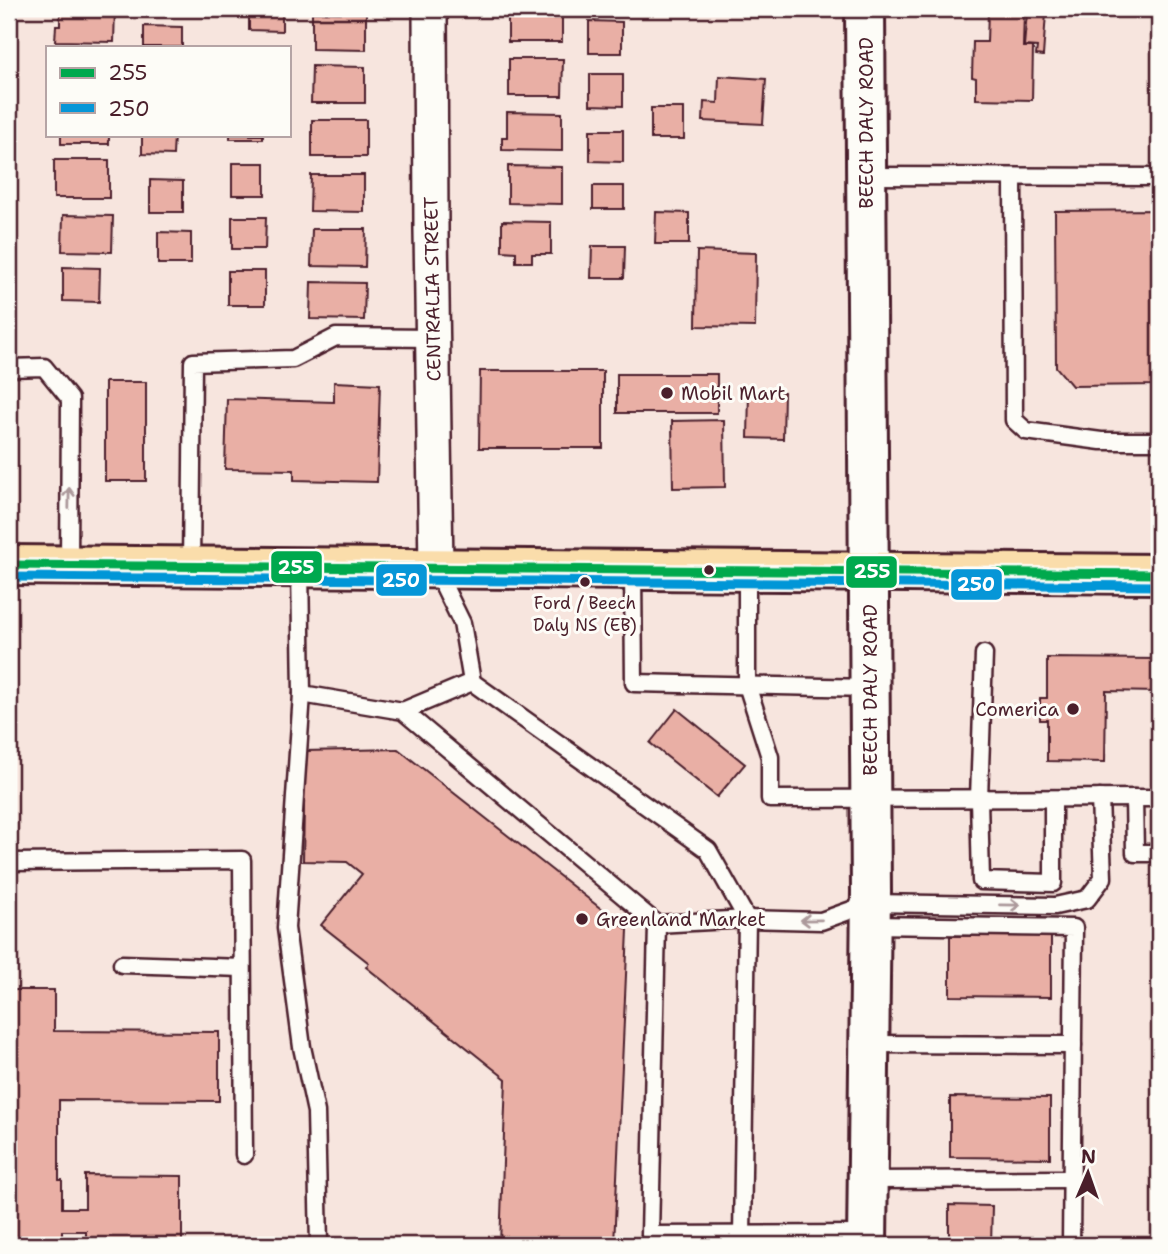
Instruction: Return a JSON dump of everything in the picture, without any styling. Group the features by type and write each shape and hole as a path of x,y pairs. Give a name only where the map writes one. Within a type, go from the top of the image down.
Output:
{"main road":[{"name":"BEECH DALY ROAD","path":"865,9 871,799 867,1240"},
{"path":"9,565 1159,574"}],"street":[{"name":"CENTRALIA STREET","path":"430,9 436,569"}],"lane":[{"path":"866,176 1159,177"},
{"path":"1013,177 1013,419 1026,431 1101,441 1159,441"},
{"path":"191,568 193,362 293,359 336,337 432,338"},
{"path":"9,368 44,367 70,399 69,566"},
{"path":"300,568 302,694 286,928 302,1047 316,1112 319,1245"},
{"path":"436,569 462,624 472,682 708,850 747,919 742,1235"},
{"path":"633,570 634,683 870,688"},
{"path":"747,571 747,685 770,757 770,799 1159,798"},
{"path":"984,654 979,798 981,881 1053,883 1053,799"},
{"path":"403,711 472,682"},
{"path":"302,694 403,711 657,923 747,919 821,921 942,904 1055,906 1087,899 1103,878 1100,798"},
{"path":"1134,799 1135,853 1159,853"},
{"path":"9,862 242,860 244,1154"},
{"path":"871,914 1074,928 1071,1245"},
{"path":"657,923 647,1240 742,1235 867,1240"},
{"path":"122,964 243,968"},
{"path":"869,1044 1073,1045"},
{"path":"868,1180 1072,1180"}],"building":[{"path":"60,9 115,9 114,42 55,41 56,26 60,26"},
{"path":"249,9 282,9 282,31 249,30"},
{"path":"508,9 562,9 562,42 508,42"},
{"path":"988,10 1024,12 1023,47 1033,47 1032,100 976,99 976,78 972,77 973,42 987,42"},
{"path":"312,12 366,13 366,50 312,49"},
{"path":"1027,12 1046,13 1043,56 1036,55 1037,47 1024,46"},
{"path":"589,21 622,22 622,53 589,53"},
{"path":"144,26 182,27 182,46 144,46"},
{"path":"509,59 563,59 562,96 509,96"},
{"path":"312,66 365,67 365,103 311,103"},
{"path":"590,74 623,74 623,106 590,105"},
{"path":"719,76 766,79 763,124 703,121 704,102 718,103"},
{"path":"651,108 684,108 684,139 651,139"},
{"path":"507,112 562,113 562,151 502,150 502,137 507,137"},
{"path":"312,120 366,120 366,157 312,157"},
{"path":"590,130 623,130 623,162 590,161"},
{"path":"61,136 109,136 109,144 61,144"},
{"path":"142,136 174,136 173,155 142,154"},
{"path":"230,136 263,136 263,139 230,139"},
{"path":"54,160 109,160 109,198 54,198"},
{"path":"232,163 265,163 265,195 232,195"},
{"path":"508,166 562,167 562,204 508,203"},
{"path":"311,175 364,175 364,212 310,211"},
{"path":"150,180 183,181 183,212 150,212"},
{"path":"593,186 624,186 624,209 593,209"},
{"path":"1159,210 1159,385 1072,386 1056,367 1055,211"},
{"path":"656,212 689,213 689,244 655,244"},
{"path":"63,215 113,216 112,252 62,251"},
{"path":"232,217 266,217 265,249 232,249"},
{"path":"502,221 551,222 551,254 532,254 532,262 516,262 516,252 502,251"},
{"path":"312,229 366,229 365,267 311,266"},
{"path":"158,232 191,233 191,264 158,264"},
{"path":"592,246 625,246 624,278 591,278"},
{"path":"697,251 756,253 755,327 696,326"},
{"path":"63,267 100,268 99,302 63,301"},
{"path":"228,271 265,271 265,305 228,305"},
{"path":"311,282 365,283 364,320 310,319"},
{"path":"480,371 603,371 603,448 479,448"},
{"name":"Mobil Mart","path":"617,374 717,374 717,413 617,413"},
{"path":"105,382 146,382 146,481 105,481"},
{"path":"334,382 380,384 377,482 294,480 294,470 225,469 227,399 334,402"},
{"path":"749,391 784,392 783,439 748,438"},
{"path":"724,420 725,487 673,488 672,421"},
{"name":"Comerica","path":"1047,658 1159,659 1159,692 1106,691 1105,762 1047,761 1047,720 1040,720 1040,698 1047,698"},
{"path":"677,709 745,764 717,797 650,743"},
{"path":"398,749 628,930 614,1245 500,1245 506,1079 366,967 369,963 321,925 362,874 347,862 303,861 305,751"},
{"path":"1156,891 1159,891 1159,924 1155,924"},
{"path":"950,936 1051,936 1051,997 950,996"},
{"path":"9,990 54,990 54,1031 219,1032 219,1101 59,1100 59,1180 62,1180 62,1208 85,1208 85,1175 182,1176 182,1245 86,1245 86,1231 62,1231 62,1245 9,1245"},
{"path":"950,1097 1050,1098 1050,1158 950,1157"},
{"path":"949,1205 992,1206 991,1245 949,1245"},
{"path":"271,1243 271,1245 234,1245"}],"transit line":[{"name":"255","path":"9,565 1159,574"},
{"name":"250","path":"9,577 1159,586"}],"place":[{"name":"Mobil Mart","path":"667,393"},
{"name":"Ford / Beech Daly NS (EB)","path":"585,582"},
{"name":"Comerica","path":"1073,709"},
{"name":"Greenland Market","path":"582,919"}]}
